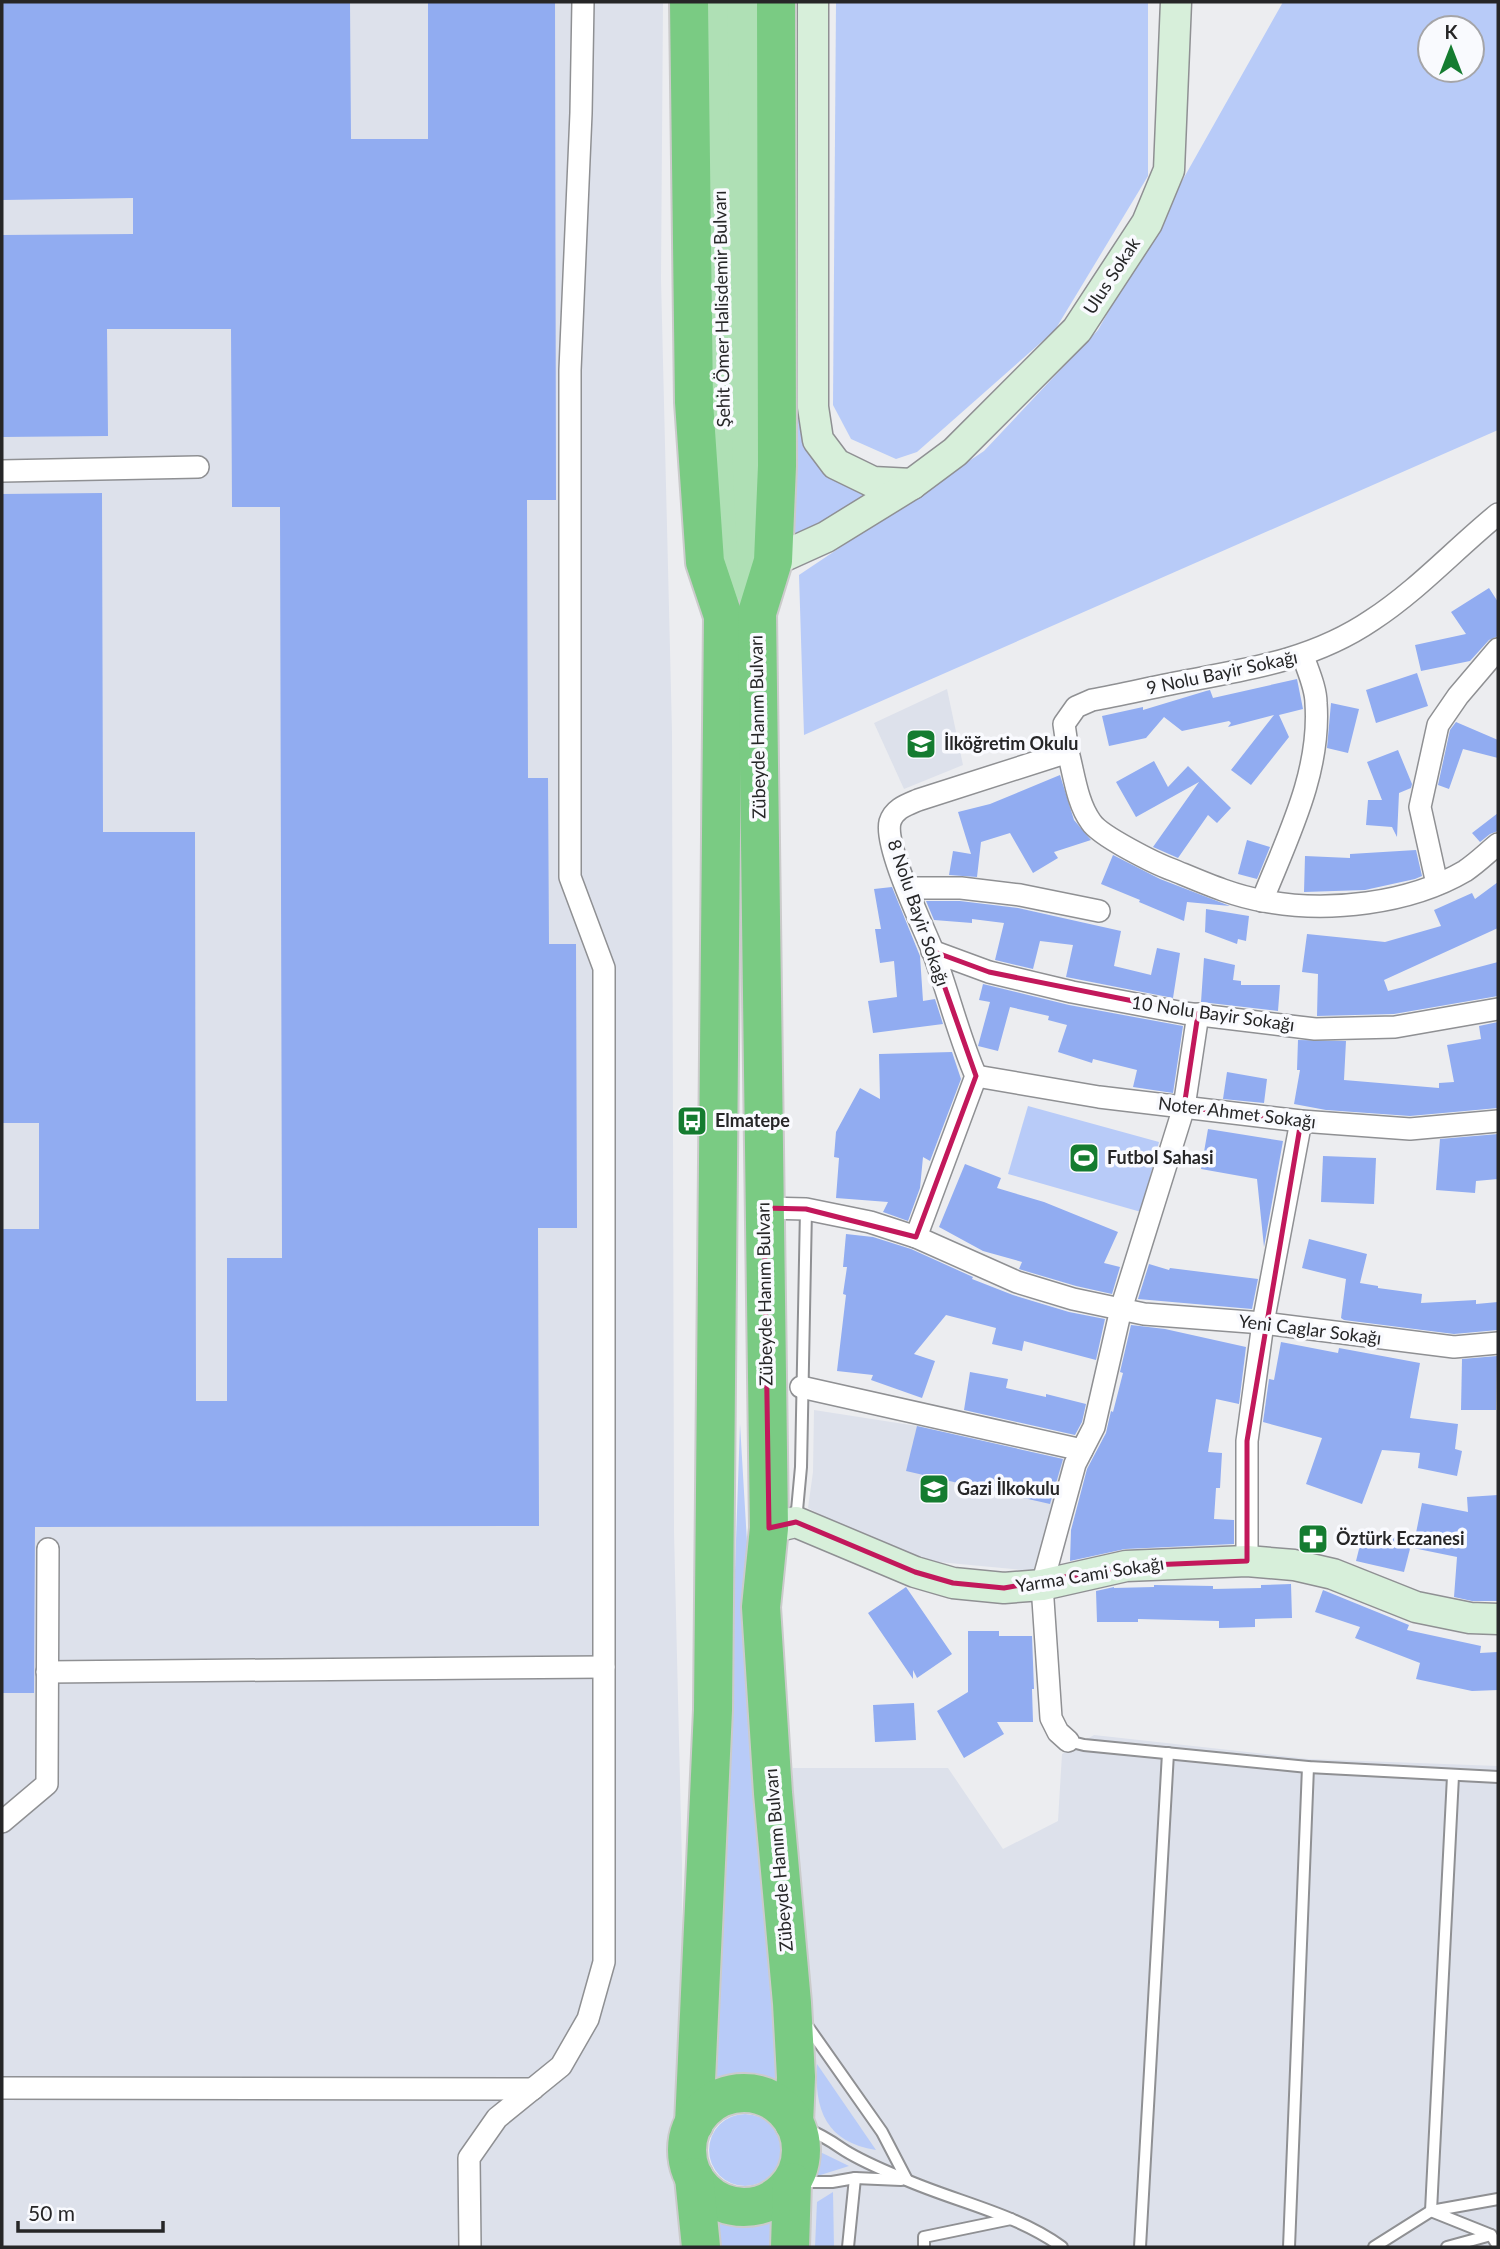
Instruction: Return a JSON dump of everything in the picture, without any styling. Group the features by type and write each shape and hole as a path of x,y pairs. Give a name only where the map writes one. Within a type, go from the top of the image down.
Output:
{"highway":[{"path":"689,2 694,402 705,562 740,615 773,561 777,466 775,2"},
{"name":"Zübeyde Hanım Bulvarı","path":"740,615 764,1208 782,1525 761,1607 773,1793 792,2003 796,2077 794,2123 802,2152 799,2168 792,2182 790,2247"},
{"name":"Zübeyde Hanım Bulvarı","path":"701,2247 694,2177 688,2160 688,2141 694,2124 714,1696 740,615"},
{"path":"694,2124 704,2110 735,2094 752,2094 769,2099 784,2109 794,2123"},
{"path":"694,2177 706,2193 722,2203 741,2207 761,2205 778,2196 792,2182"}],"main road":[{"name":"Şehit Ömer Halisdemir Bulvarı","path":"718,2 737,463 740,615"},
{"name":"Şehit Ömer Halisdemir Bulvarı","path":"737,463 744,2"}],"street":[{"path":"470,2247 468,2158 497,2118 561,2066 588,2019 604,1962 604,968 570,877 570,370 583,2"},
{"path":"813,2 813,407 818,440 836,464 873,482 912,484"},
{"name":"Ulus Sokak","path":"773,561 826,537 912,484 955,453 1076,330 1147,223 1169,170 1176,2"},
{"path":"2,471 198,467"},
{"name":"9 Nolu Bayir Sokağı","path":"1068,752 1064,724 1076,707 1092,700 1242,671 1303,656 1332,643 1372,621 1447,561 1498,514"},
{"path":"1437,884 1420,807 1438,726 1458,695 1498,649"},
{"path":"1262,901 1310,777 1317,740 1317,700 1303,656"},
{"path":"1068,752 1080,798 1091,824 1161,866 1262,901 1299,905 1361,904 1417,893 1465,870 1498,844"},
{"name":"8 Nolu Bayir Sokağı","path":"976,1076 907,888 890,836 890,822 897,809 918,800 1068,752"},
{"path":"907,888 961,888 1020,895 1099,911"},
{"name":"10 Nolu Bayir Sokağı","path":"932,951 989,972 1072,992 1198,1014 1315,1029 1395,1027 1498,1009"},
{"path":"1068,1741 1058,1732 1051,1718 1042,1585 1075,1464 1094,1427 1121,1309 1184,1107 1198,1014"},
{"path":"916,1237 976,1076"},
{"name":"Noter Ahmet Sokağı","path":"976,1076 1047,1090 1301,1121 1410,1129 1498,1121"},
{"path":"1247,1561 1247,1441 1263,1323 1301,1121"},
{"name":"Yeni Caglar Sokağı","path":"764,1208 806,1209 870,1222 916,1237 1017,1282 1073,1299 1144,1314 1263,1323 1454,1347 1498,1343"},
{"path":"801,1387 1082,1450"},
{"name":"Yarma Cami Sokağı","path":"782,1525 953,1583 1004,1588 1042,1585 1126,1566 1247,1561 1294,1565 1333,1574 1416,1607 1470,1618 1498,1619"},
{"path":"2,1822 47,1784 48,1549"},
{"path":"47,1672 604,1667"},
{"path":"2,2088 533,2089"}],"lane":[{"path":"782,1525 801,1467 806,1209"},
{"path":"1068,1741 1084,1745 1308,1767 1498,1777"},
{"path":"1140,2247 1168,1753"},
{"path":"1289,2247 1308,1767"},
{"path":"1431,2211 1452,1776"},
{"path":"792,2003 846,2085 882,2132 907,2180"},
{"path":"794,2123 831,2139 841,2148 907,2180 1011,2219 1062,2247"},
{"path":"792,2182 832,2182 855,2178 907,2180"},
{"path":"848,2247 855,2178"},
{"path":"1374,2247 1431,2211 1498,2199"},
{"path":"1431,2211 1495,2235"},
{"path":"923,2247 925,2237 1011,2219"},
{"path":"1495,2235 1498,2246"},
{"path":"1447,2247 1495,2235"}],"highlighted area":[{"path":"932,951 989,972 1198,1014 1184,1107 1301,1121 1247,1441 1247,1561 1126,1566 1004,1588 953,1583 915,1572 796,1522 769,1528 764,1208 806,1209 916,1237 976,1076"}],"shaded area":[{"path":"2,2 663,2 661,279 672,732 674,1532 682,1864 683,2247 2,2247"},
{"path":"791,2 803,2 812,452 863,487 863,504 789,541"},
{"path":"836,2 1148,2 1148,176 1055,330 917,452 896,459 851,439 833,405"},
{"path":"1283,2 1498,2 1498,430 804,735 799,575 984,451 1098,330"},
{"name":"İlköğretim Okulu","path":"947,689 963,765 904,789 874,723"},
{"name":"Futbol Sahasi","path":"1028,1106 1159,1142 1141,1212 1008,1174"},
{"name":"Gazi İlkokulu","path":"814,1410 917,1426 1064,1459 1033,1571 928,1561 846,1528 808,1508 813,1472"},
{"path":"740,1424 759,1744 784,2091 749,2083 714,2091"},
{"path":"1094,1735 1309,1759 1498,1766 1498,2247 798,2247 799,2168 802,2152 790,1985 793,1768 948,1768 1003,1849 1058,1821 1062,1754"},
{"path":"817,2064 876,2150 845,2140 827,2121 818,2096"},
{"path":"745,2114 765,2120 775,2130 781,2150 775,2170 765,2180 745,2186 725,2180 715,2170 709,2150 715,2130 725,2120"},
{"path":"812,2148 849,2166 811,2178"},
{"path":"833,2192 834,2247 815,2247 817,2202"},
{"path":"711,2212 756,2218 780,2212 777,2247 714,2247"}],"building":[{"path":"2,2 350,2 351,139 428,139 428,2 555,2 556,500 527,500 528,778 548,778 549,944 576,944 577,1228 538,1228 539,1526 35,1527 34,1693 2,1693 2,1229 39,1229 39,1123 2,1123 2,494 102,493 103,832 195,832 196,1401 227,1401 227,1258 282,1258 280,507 232,507 231,329 107,329 108,436 2,437 2,235 133,234 133,198 2,200"},
{"path":"1489,588 1498,602 1498,636 1489,640 1470,661 1421,671 1415,645 1466,634 1451,612"},
{"path":"1417,673 1428,706 1376,723 1366,690"},
{"path":"1297,679 1303,709 1279,715 1289,737 1251,785 1231,770 1274,715 1228,727 1231,723 1229,721 1182,731 1164,717 1146,738 1109,746 1102,716 1143,707 1143,710 1210,690 1213,698"},
{"path":"1331,703 1359,709 1348,753 1327,748"},
{"path":"1456,722 1498,740 1498,758 1463,749 1449,789 1438,785 1450,730"},
{"path":"1398,750 1412,784 1411,788 1399,793 1397,837 1392,827 1366,825 1368,800 1382,800 1367,762"},
{"path":"1154,761 1168,787 1188,766 1231,808 1217,823 1208,815 1178,858 1153,847 1199,782 1136,817 1116,782"},
{"path":"1060,775 1074,820 1091,840 1054,852 1058,858 1033,873 1010,833 981,842 977,877 949,875 953,851 971,854 958,812 990,804"},
{"path":"1498,813 1498,831 1480,842 1472,833"},
{"path":"1247,840 1270,847 1257,879 1238,874"},
{"path":"1416,850 1422,876 1415,879 1365,890 1304,892 1305,856 1350,858 1350,854"},
{"path":"1113,855 1160,879 1230,906 1187,902 1184,921 1139,902 1140,900 1101,884"},
{"path":"1498,882 1498,928 1384,980 1388,991 1498,962 1498,996 1394,1014 1317,1016 1318,974 1302,972 1307,934 1385,942 1441,926 1434,910 1472,893 1475,899"},
{"path":"892,887 920,956 923,1001 935,999 943,1024 873,1033 868,1001 897,997 894,961 880,963 875,929 881,929 874,889"},
{"path":"926,901 960,901 1018,908 1121,931 1114,966 1151,975 1157,948 1180,953 1173,998 1066,977 1073,945 1040,941 1033,969 995,960 1004,923 972,919 972,923 934,920"},
{"path":"1206,909 1249,916 1246,941 1238,939 1237,944 1205,932"},
{"path":"1204,958 1235,965 1233,980 1241,981 1241,985 1280,985 1278,1011 1201,1002"},
{"path":"983,984 1069,1005 1183,1026 1173,1093 1133,1087 1137,1070 1093,1059 1092,1063 1058,1052 1067,1025 1048,1020 1049,1016 1010,1007 998,1051 978,1046 990,1002 979,1000"},
{"path":"1498,1022 1498,1108 1410,1116 1326,1110 1294,1104 1300,1070 1297,1070 1298,1040 1346,1041 1344,1080 1439,1088 1439,1083 1454,1082 1447,1045 1481,1039 1479,1026"},
{"path":"952,1052 961,1079 930,1161 923,1157 920,1188 908,1221 883,1212 888,1202 836,1198 839,1158 834,1157 836,1132 860,1088 880,1099 879,1054"},
{"path":"1227,1072 1267,1079 1264,1103 1223,1099"},
{"path":"1208,1129 1283,1141 1264,1247 1257,1179 1201,1169"},
{"path":"1498,1134 1498,1179 1476,1181 1475,1193 1436,1190 1440,1139"},
{"path":"1323,1156 1376,1158 1374,1204 1321,1202"},
{"path":"965,1164 1001,1178 997,1188 1044,1202 1118,1232 1104,1263 1120,1267 1112,1294 1019,1269 1022,1262 983,1251 939,1227"},
{"path":"846,1234 873,1237 911,1249 973,1277 972,1279 1013,1295 1069,1312 1105,1319 1096,1360 1024,1341 1022,1351 992,1344 996,1328 946,1315 914,1354 935,1361 922,1398 871,1380 873,1375 837,1371 846,1295 843,1294 847,1267 843,1267"},
{"path":"1309,1239 1367,1254 1360,1283 1422,1294 1421,1303 1476,1300 1476,1304 1498,1302 1498,1330 1454,1334 1344,1320 1341,1318 1346,1279 1302,1268"},
{"path":"1149,1264 1169,1270 1258,1279 1252,1309 1138,1299"},
{"path":"1131,1325 1165,1329 1246,1347 1239,1404 1216,1399 1208,1452 1222,1453 1220,1488 1216,1488 1214,1519 1234,1520 1234,1544 1125,1549 1070,1561 1071,1530 1087,1469 1106,1433 1111,1411 1113,1412"},
{"path":"1281,1342 1338,1353 1339,1348 1420,1363 1410,1418 1458,1424 1455,1449 1462,1451 1457,1476 1418,1468 1420,1453 1382,1450 1362,1504 1306,1484 1322,1438 1263,1422 1269,1379 1274,1380"},
{"path":"1497,1356 1496,1410 1461,1410 1462,1359"},
{"path":"970,1372 1008,1379 1006,1388 1086,1404 1082,1422 1075,1435 964,1410"},
{"path":"917,1426 1063,1459 1050,1504 906,1471"},
{"path":"1498,1495 1498,1601 1472,1601 1454,1597 1457,1557 1413,1548 1422,1503 1468,1512 1467,1497"},
{"path":"1364,1529 1412,1541 1404,1572 1356,1561"},
{"path":"1291,1584 1292,1618 1255,1619 1255,1627 1219,1628 1219,1621 1138,1619 1138,1622 1097,1622 1096,1591 1114,1587 1213,1586 1213,1589"},
{"path":"906,1587 952,1654 917,1678 913,1670 913,1679 868,1613"},
{"path":"1323,1590 1409,1625 1407,1630 1481,1646 1480,1653 1498,1652 1498,1690 1472,1691 1416,1679 1420,1663 1355,1638 1360,1627 1315,1612"},
{"path":"968,1631 999,1631 999,1636 1032,1636 1033,1722 997,1722 1004,1734 964,1758 937,1711 968,1692"},
{"path":"914,1703 916,1740 875,1742 873,1705"}],"place":[{"name":"İlköğretim Okulu","path":"921,744"},
{"name":"Elmatepe","path":"692,1121"},
{"name":"Futbol Sahasi","path":"1084,1158"},
{"name":"Gazi İlkokulu","path":"934,1489"},
{"name":"Öztürk Eczanesi","path":"1313,1539"}]}
